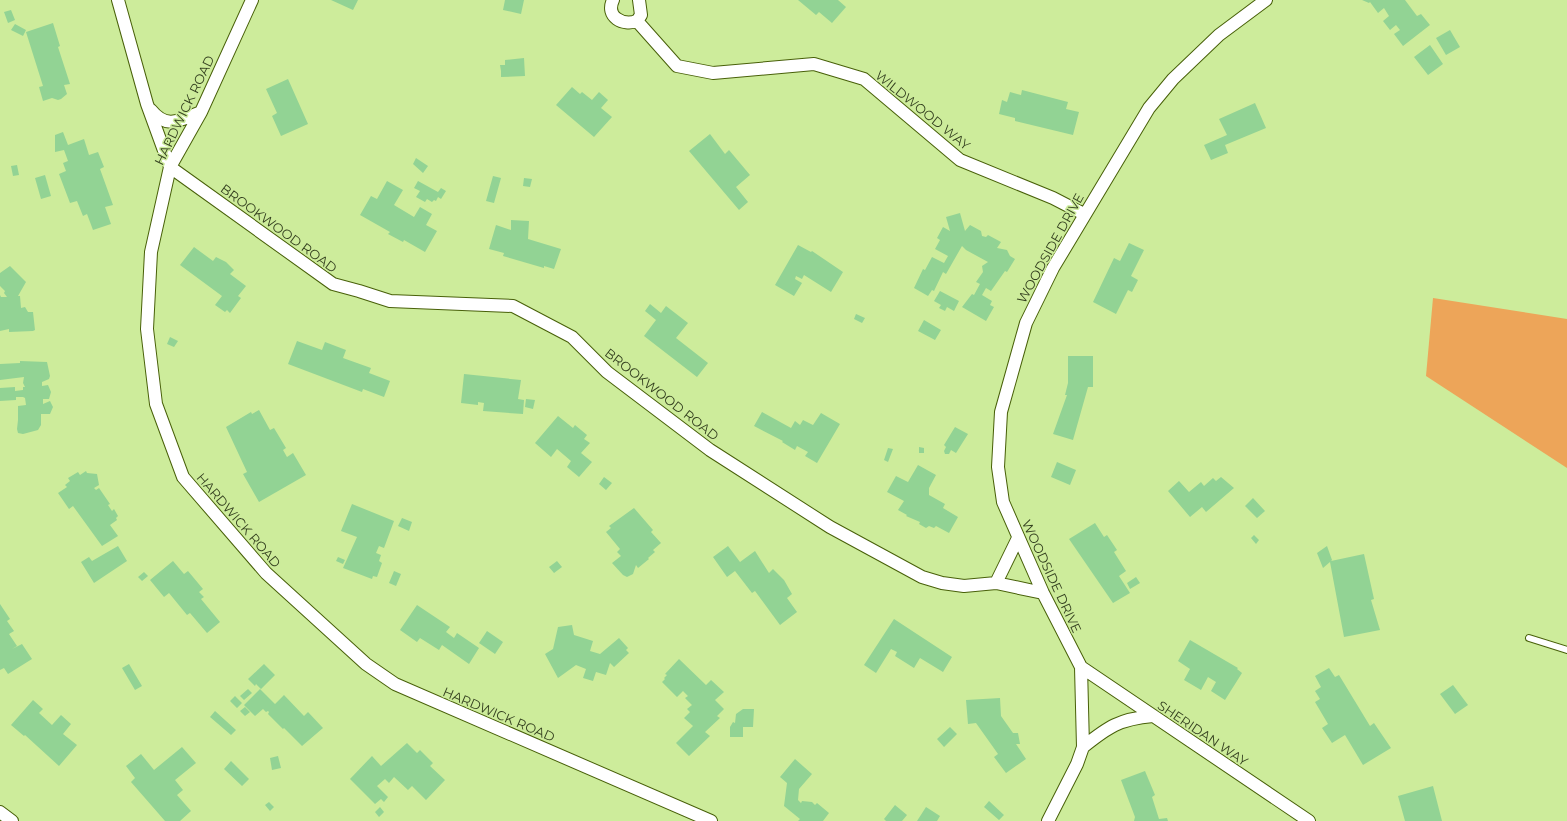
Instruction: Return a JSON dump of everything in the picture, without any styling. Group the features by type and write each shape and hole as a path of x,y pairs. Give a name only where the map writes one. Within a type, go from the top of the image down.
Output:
{"street":[{"path":"118,0 147,104 170,167"},
{"name":"HARDWICK ROAD","path":"252,0 201,112 170,167 151,252 147,329 156,404 183,477 266,573 366,664 395,684 711,821"},
{"path":"613,0 610,5 612,14 618,21 629,24 637,21 641,15 639,0"},
{"name":"WOODSIDE DRIVE","path":"1048,821 1078,764 1083,747 1081,667 1043,592 1003,502 998,467 1001,412 1026,323 1053,268 1084,214 1149,108 1173,79 1219,36 1266,0"},
{"name":"WILDWOOD WAY","path":"637,21 677,66 712,73 814,64 864,79 960,160 1053,198 1084,214"},
{"path":"147,104 159,120 173,122 201,112"},
{"name":"BROOKWOOD ROAD","path":"170,167 333,284 360,290 390,301 513,306 572,337 607,372 710,450 830,527 922,577 942,583 964,586 996,583 1043,592"},
{"path":"996,583 1018,538"},
{"name":"SHERIDAN WAY","path":"1081,667 1309,821"},
{"path":"1083,747 1107,728 1131,718 1153,716"},
{"path":"0,812 12,821"}],"lane":[{"path":"1529,638 1567,650"}],"shaded area":[{"path":"1433,298 1567,319 1567,468 1426,376"}],"building":[{"path":"331,0 358,0 353,10"},
{"path":"505,0 524,0 521,14 503,10"},
{"path":"798,0 838,0 846,7 832,23 819,12 816,15"},
{"path":"1362,0 1405,0 1417,16 1421,14 1430,25 1403,46 1394,34 1400,30 1396,25 1390,30 1383,21 1389,16 1384,8 1378,13 1370,2 1369,3"},
{"path":"11,10 15,20 8,23 4,12"},
{"path":"53,23 60,46 58,47 70,84 64,85 67,94 61,99 58,100 52,98 43,101 39,87 43,86 26,32"},
{"path":"15,24 26,30 23,36 11,30"},
{"path":"1450,30 1460,47 1446,55 1436,38"},
{"path":"1430,45 1443,64 1428,75 1414,57"},
{"path":"524,58 525,76 501,77 500,65 505,65 505,60"},
{"path":"288,79 308,124 281,136 272,116 277,113 266,89"},
{"path":"572,87 580,94 582,92 592,100 599,92 608,100 601,108 612,117 594,137 556,105"},
{"path":"1022,90 1068,102 1066,109 1079,112 1073,135 1015,121 1015,118 999,114 1002,100 1007,102 1010,92 1021,95"},
{"path":"1255,103 1266,128 1225,145 1228,153 1211,160 1204,145 1227,135 1219,119"},
{"path":"63,132 68,145 84,139 89,155 98,152 104,167 100,169 113,205 105,207 111,224 93,230 87,214 83,216 77,201 70,203 59,174 66,171 63,163 68,161 64,150 55,152 55,135"},
{"path":"710,134 725,154 729,150 750,175 736,187 748,202 739,210 689,151"},
{"path":"416,158 428,166 423,173 413,164"},
{"path":"17,165 19,175 13,176 11,166"},
{"path":"45,175 51,196 41,199 35,178"},
{"path":"493,176 501,178 494,203 486,201"},
{"path":"524,178 532,179 530,187 523,186"},
{"path":"387,181 403,190 394,205 414,217 420,207 432,214 426,225 437,231 425,252 404,240 403,242 388,234 390,232 360,215 371,196 377,199"},
{"path":"418,181 438,192 441,188 446,191 441,199 438,197 436,201 434,200 432,202 427,199 425,202 416,197 420,191 414,188"},
{"path":"960,213 965,231 970,225 981,231 982,236 986,237 988,235 1001,242 997,248 1007,250 1010,256 1015,259 1007,272 1005,271 991,291 986,288 982,295 992,301 990,305 994,307 986,321 962,307 972,294 974,295 980,284 976,282 983,272 982,266 988,262 966,250 962,246 946,274 943,272 934,291 932,290 928,296 914,288 923,269 925,270 932,257 944,263 948,256 935,249 940,240 937,238 943,227 950,231 946,217"},
{"path":"511,220 529,221 528,239 561,249 554,269 544,266 544,268 503,256 504,253 489,249 496,225 511,230"},
{"path":"1129,243 1144,250 1131,276 1138,280 1132,292 1128,290 1116,314 1093,302 1114,258 1120,261"},
{"path":"798,245 811,252 812,251 843,272 831,292 804,275 802,279 796,276 795,279 802,283 794,296 775,285"},
{"path":"194,247 213,261 216,257 226,262 234,270 230,274 246,286 238,296 241,298 230,313 227,310 225,312 215,305 222,296 180,265"},
{"path":"10,266 26,282 18,296 20,296 21,308 25,307 28,312 33,312 35,330 33,331 9,332 9,329 0,331 0,295 1,297 7,297 4,293 5,291 0,286 0,273"},
{"path":"940,291 959,301 954,311 947,307 945,311 939,308 941,305 934,301"},
{"path":"650,304 661,313 666,306 688,323 676,338 708,363 697,377 644,336 656,320 645,311"},
{"path":"856,314 865,318 862,323 854,319"},
{"path":"924,320 941,330 935,340 918,331"},
{"path":"170,337 178,341 174,347 167,344"},
{"path":"297,341 322,350 325,342 346,350 343,358 371,368 369,373 390,381 384,397 363,389 362,392 288,364"},
{"path":"1068,356 1093,356 1093,387 1088,387 1073,440 1053,434 1067,395 1065,395 1068,383"},
{"path":"20,361 47,362 50,376 49,379 42,382 42,386 48,385 51,392 49,399 43,399 43,404 50,401 53,407 50,414 41,414 41,425 38,430 23,434 18,433 17,429 18,406 26,405 25,398 16,397 16,400 0,401 0,388 15,387 15,391 23,390 23,387 25,387 23,383 24,377 0,380 0,364 20,363"},
{"path":"464,374 521,380 518,399 524,400 523,414 483,411 484,403 478,402 478,405 461,403"},
{"path":"526,399 535,400 533,409 525,407"},
{"path":"259,410 270,430 274,428 286,448 283,450 287,457 293,453 306,475 259,502 243,474 247,472 226,427 251,412 252,414"},
{"path":"762,412 791,428 795,421 800,425 803,420 813,425 821,413 840,424 817,463 805,456 808,452 797,446 795,450 782,442 783,441 754,426"},
{"path":"558,416 573,428 575,425 587,435 584,439 590,443 581,453 592,462 579,477 567,467 571,461 557,449 551,457 535,443"},
{"path":"955,427 968,434 956,453 951,450 949,454 945,454 944,451 946,447 944,445"},
{"path":"919,447 924,448 924,453 919,453"},
{"path":"888,448 893,449 888,462 884,460"},
{"path":"1057,462 1076,470 1070,485 1051,477"},
{"path":"918,465 936,475 929,488 929,495 945,504 943,508 958,517 949,533 936,526 934,528 929,526 926,528 919,524 920,522 906,516 907,515 898,510 904,501 887,492 896,476 908,482"},
{"path":"86,471 87,473 97,474 99,485 94,488 96,490 99,488 110,504 108,505 112,511 114,509 118,516 116,518 117,520 110,525 118,536 102,546 73,506 69,509 58,493 67,487 65,485 70,481 68,478 78,472 80,475"},
{"path":"604,477 612,483 606,490 599,484"},
{"path":"1221,477 1234,488 1206,512 1202,507 1190,517 1168,491 1179,481 1189,492 1201,482 1204,486 1213,478 1216,481"},
{"path":"1253,498 1265,511 1257,518 1245,506"},
{"path":"352,504 394,521 384,548 379,546 376,553 381,555 379,561 382,563 377,577 373,576 372,579 343,568 357,537 341,531"},
{"path":"634,508 653,530 651,532 661,543 653,550 655,552 648,558 649,559 638,568 636,565 633,574 627,577 623,575 612,563 621,556 617,552 620,549 606,532 611,528 609,526"},
{"path":"402,518 412,522 409,531 398,526"},
{"path":"1095,523 1104,537 1107,535 1117,550 1114,552 1126,571 1119,576 1130,593 1113,603 1069,539"},
{"path":"1254,535 1259,540 1256,544 1251,538"},
{"path":"118,546 127,561 94,583 81,562 89,557 92,561"},
{"path":"728,546 740,562 755,551 769,573 773,569 784,580 792,594 787,598 797,612 780,625 755,591 752,593 735,571 727,577 713,557"},
{"path":"1327,546 1332,560 1331,561 1364,554 1374,599 1371,600 1380,630 1344,637 1330,562 1323,568 1317,553"},
{"path":"338,557 345,560 343,564 336,561"},
{"path":"173,561 184,574 188,571 203,589 199,592 204,597 201,599 220,622 207,633 190,613 187,615 169,593 164,597 150,580"},
{"path":"557,561 562,567 554,573 549,567"},
{"path":"394,571 401,574 396,586 389,583"},
{"path":"144,572 148,576 142,581 138,577"},
{"path":"1136,577 1140,583 1130,589 1127,583"},
{"path":"0,604 10,619 7,621 14,631 9,634 17,646 12,649 22,644 32,659 8,674 4,668 0,670"},
{"path":"417,605 450,627 446,632 454,638 457,633 479,648 469,664 442,645 439,650 420,638 417,642 400,630"},
{"path":"894,619 952,657 943,672 920,658 914,668 895,656 897,652 891,649 876,673 864,665"},
{"path":"572,625 574,635 593,641 590,651 600,654 619,638 628,648 626,650 629,653 614,667 610,663 606,675 596,672 593,681 583,678 586,669 576,665 558,678 545,654 553,649 558,627"},
{"path":"487,631 503,642 495,654 479,643"},
{"path":"1190,640 1238,668 1237,669 1242,673 1225,700 1211,691 1216,682 1208,677 1201,690 1184,680 1190,669 1178,661"},
{"path":"679,659 706,685 711,680 724,692 715,700 724,709 717,716 720,718 705,732 710,736 689,756 676,743 693,726 684,718 690,712 687,709 692,705 685,698 688,696 683,691 677,697 662,682 667,675 665,674"},
{"path":"129,664 142,686 135,690 122,668"},
{"path":"264,664 275,675 261,689 256,684 255,686 248,679"},
{"path":"1329,668 1335,677 1339,675 1370,726 1374,723 1391,748 1363,765 1345,735 1332,743 1322,728 1328,724 1315,702 1320,699 1315,691 1321,687 1315,676"},
{"path":"1453,685 1468,705 1455,714 1440,694"},
{"path":"248,689 252,693 244,700 240,696"},
{"path":"260,689 275,704 284,695 304,716 308,712 323,728 302,746 268,714 268,711 266,712 263,709 255,716 244,705"},
{"path":"235,696 242,703 237,708 230,701"},
{"path":"1000,698 1001,716 1013,733 1018,733 1020,744 1016,744 1026,759 1006,773 994,757 998,754 976,723 968,724 966,700"},
{"path":"33,700 43,709 39,713 52,725 61,715 71,724 63,734 77,745 59,766 25,735 24,736 11,725"},
{"path":"245,707 250,712 245,716 240,711"},
{"path":"743,709 754,709 753,727 743,727 743,737 730,737 730,727 733,722 735,723 736,714"},
{"path":"215,711 236,730 231,735 210,717"},
{"path":"950,727 957,734 944,747 937,739"},
{"path":"407,743 417,753 420,750 433,763 430,766 445,780 426,800 412,786 408,790 394,777 389,783 385,779 377,786 388,797 384,802 381,799 375,804 350,779 372,756 381,766"},
{"path":"182,747 196,763 175,780 183,790 177,795 191,811 180,821 165,821 131,782 135,778 126,766 141,754 154,770"},
{"path":"278,756 281,768 272,770 270,758"},
{"path":"795,759 812,774 799,789 798,800 801,803 802,801 812,802 815,805 817,803 829,813 823,821 798,821 800,819 784,806 787,783 780,777"},
{"path":"231,761 249,779 242,786 224,769"},
{"path":"1145,771 1155,795 1152,797 1159,819 1167,818 1168,821 1134,821 1135,817 1121,780"},
{"path":"1433,786 1442,821 1405,821 1398,796"},
{"path":"989,801 1004,815 999,820 984,807"},
{"path":"269,802 274,807 270,811 265,805"},
{"path":"895,805 907,815 902,821 886,821 884,819"},
{"path":"380,807 384,812 379,817 375,812"},
{"path":"926,807 940,816 937,821 917,821"}]}
